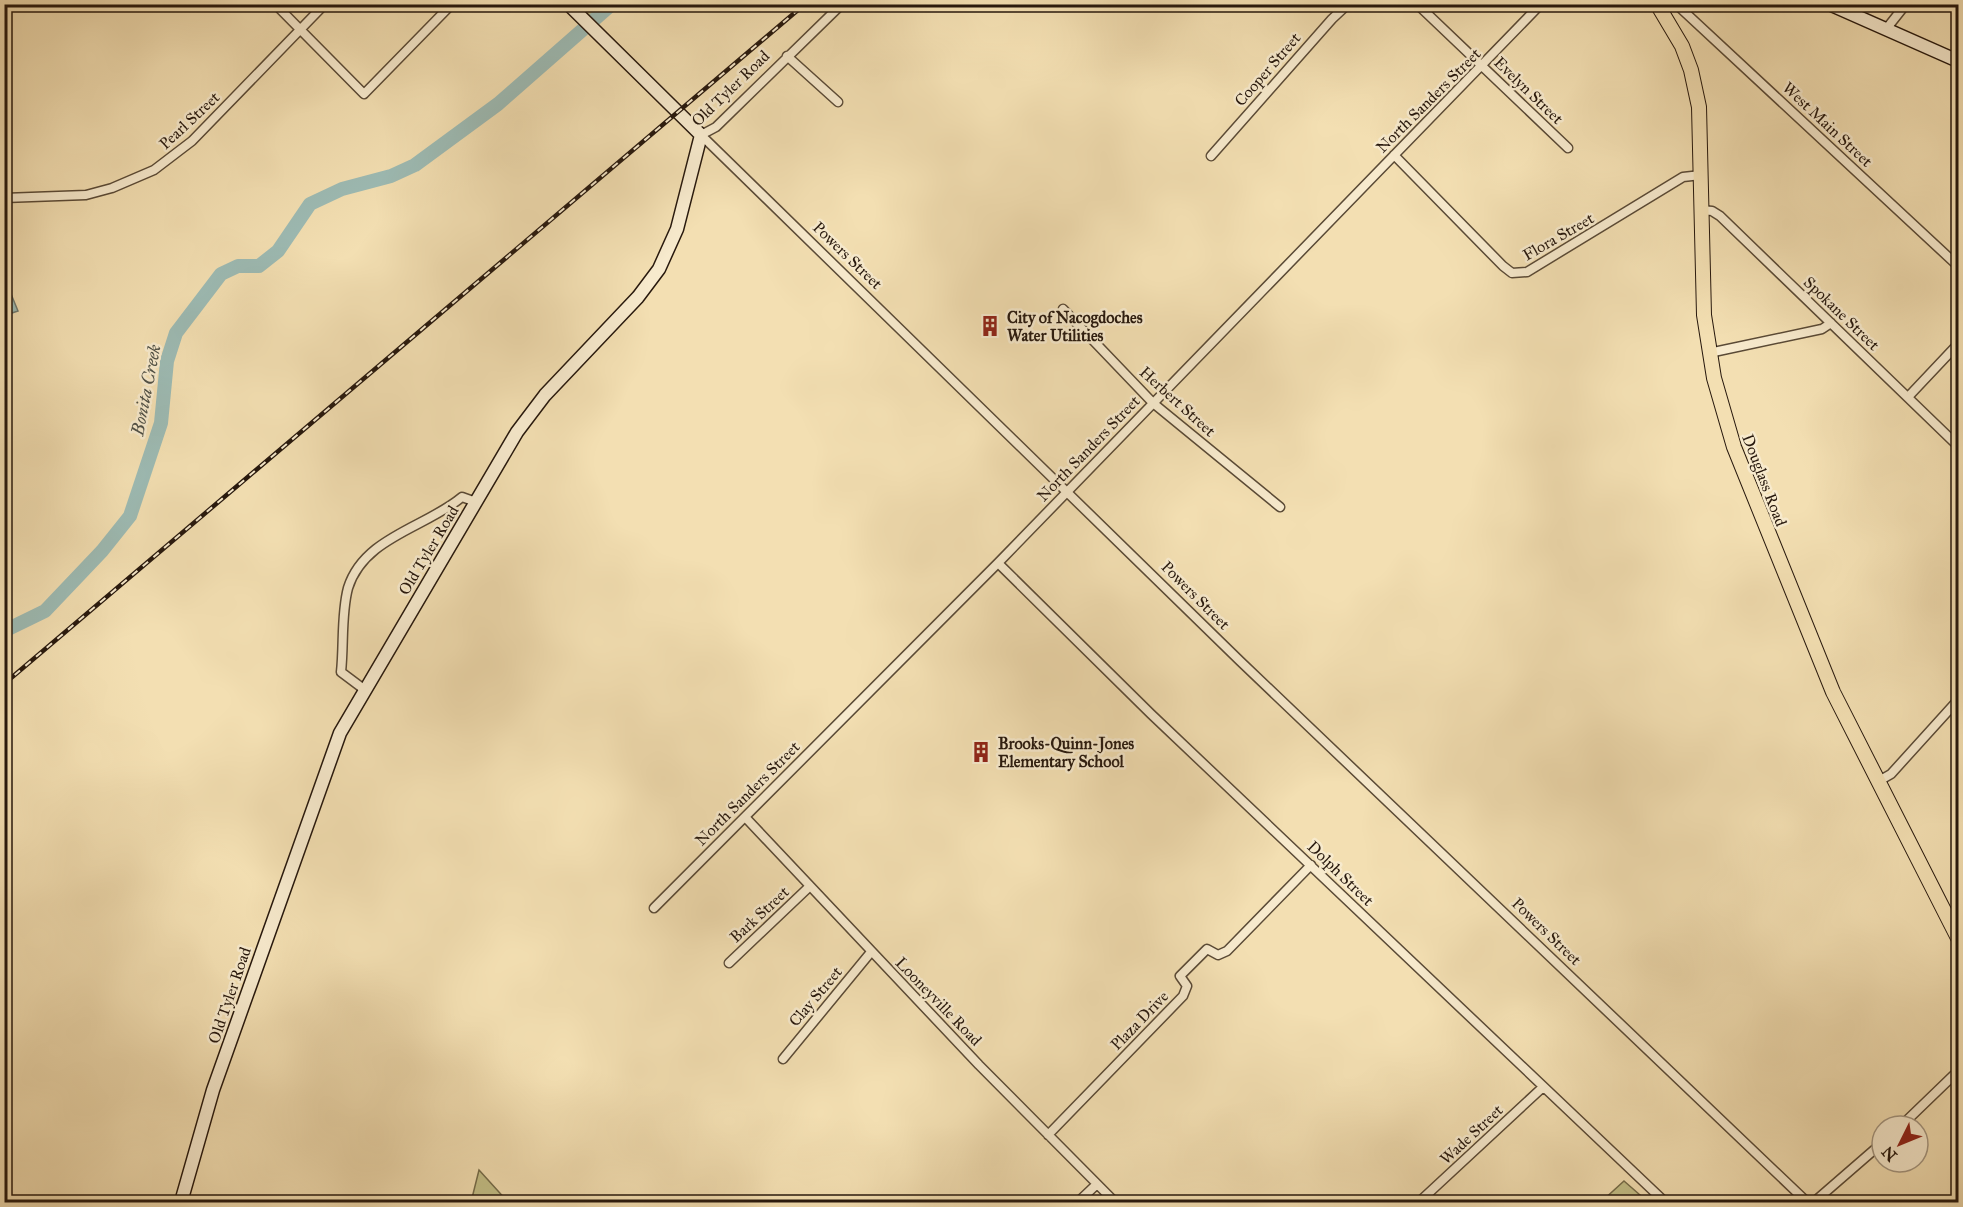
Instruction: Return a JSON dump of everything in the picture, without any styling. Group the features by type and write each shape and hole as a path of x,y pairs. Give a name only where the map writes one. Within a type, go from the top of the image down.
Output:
{"main road":[{"name":"Douglass Road","path":"1657,4 1682,46 1691,70 1700,119 1702,293 1709,353 1721,405 1743,473 1822,667 1877,782 1959,938"}],"street":[{"path":"276,4 363,94 452,4"},
{"name":"Pearl Street","path":"4,198 86,195 112,188 154,170 192,141 325,4"},
{"name":"Old Tyler Road","path":"181,1203 213,1090 340,733 517,432 545,395 638,297 659,269 677,230 701,135 716,127 842,4"},
{"name":"Cooper Street","path":"1211,156 1332,19 1348,4"},
{"name":"Evelyn Street","path":"1417,4 1568,148"},
{"name":"North Sanders Street","path":"654,908 998,563 1394,155 1483,67 1541,4"},
{"name":"West Main Street","path":"1676,4 1959,266"},
{"path":"1830,4 1959,61"},
{"path":"1887,28 1906,4"},
{"name":"Powers Street","path":"571,7 1240,661 1807,1203"},
{"path":"787,56 838,102"},
{"name":"Flora Street","path":"1394,155 1503,266 1512,273 1519,274 1527,272 1595,233 1683,177 1701,175"},
{"name":"Spokane Street","path":"1701,210 1712,211 1720,216 1959,446"},
{"name":"Herbert Street","path":"1064,309 1153,403 1280,507"},
{"path":"1709,353 1822,329 1831,323"},
{"path":"1908,397 1959,344"},
{"path":"365,690 341,672 348,589 358,570 376,548 435,517 462,497 476,502"},
{"name":"Dolph Street","path":"998,563 1151,714 1665,1203"},
{"path":"1877,782 1891,774 1959,700"},
{"name":"Looneyville Road","path":"745,817 871,952 1115,1203"},
{"name":"Plaza Drive","path":"1048,1135 1184,996 1186,984 1180,976 1207,949 1218,955 1227,951 1311,866"},
{"name":"Bark Street","path":"729,963 809,887"},
{"name":"Clay Street","path":"783,1059 871,952"},
{"path":"1914,1114 1959,1071"},
{"name":"Wade Street","path":"1419,1203 1543,1087"},
{"path":"1814,1203 1870,1154"},
{"path":"1078,1203 1097,1184"}],"shaded area":[{"path":"577,5 604,5 590,18"},
{"path":"479,1170 508,1202 471,1202"},
{"path":"1624,1181 1648,1202 1601,1202"}],"water":[{"path":"11,294 18,311 6,315 5,296"}],"waterway":[{"name":"Bonita Creek","path":"4,631 45,611 102,551 130,516 161,423 167,361 176,333 221,274 238,266 259,266 278,251 310,204 342,189 391,176 415,165 498,104 612,4"}],"railway":[{"path":"4,684 805,4"}],"place":[{"name":"City of Nacogdoches Water Utilities","path":"990,326"},
{"name":"Brooks-Quinn-Jones Elementary School","path":"981,752"}]}
